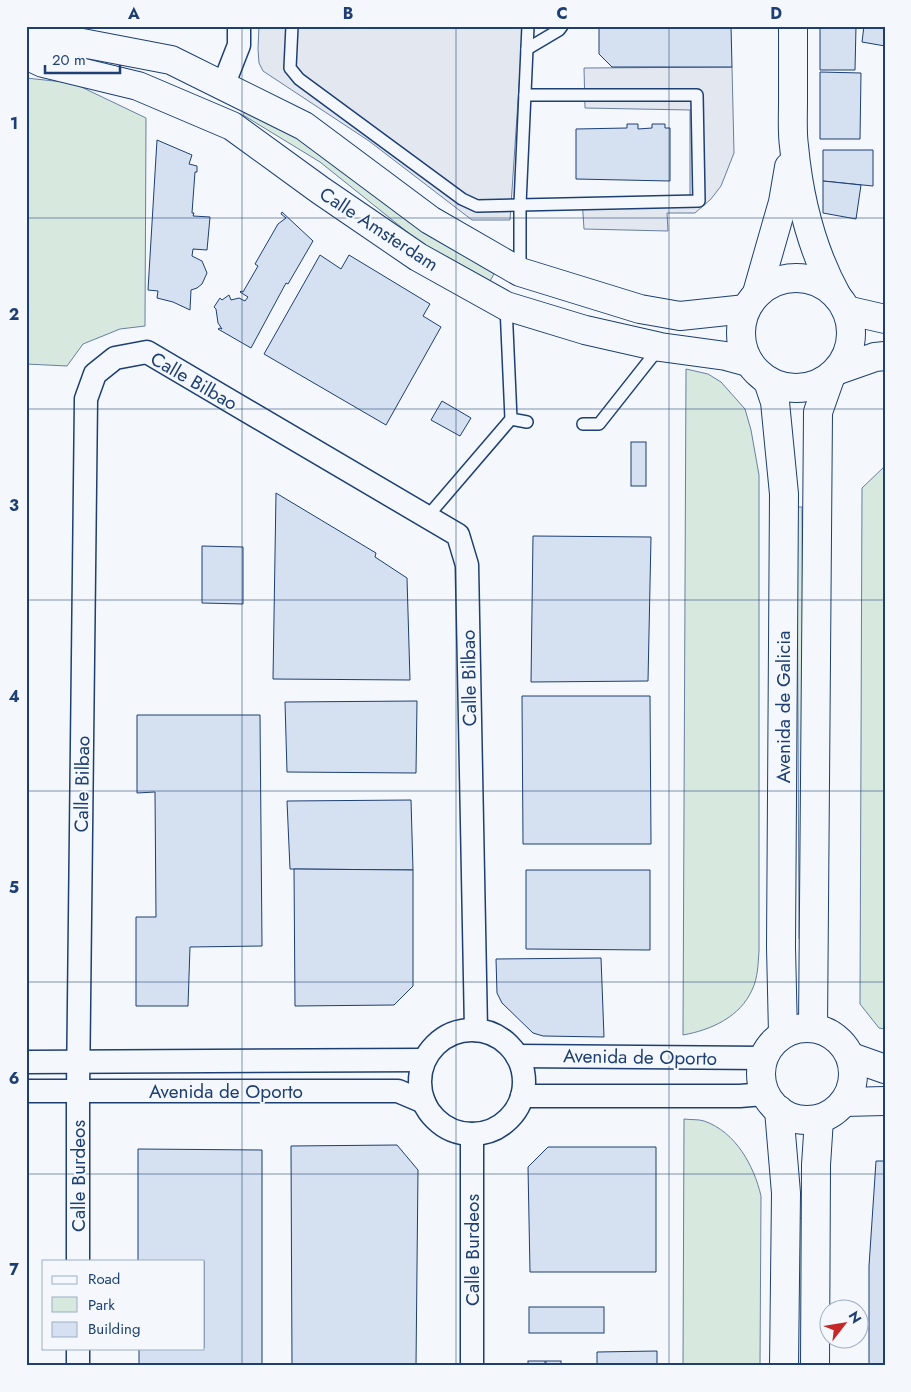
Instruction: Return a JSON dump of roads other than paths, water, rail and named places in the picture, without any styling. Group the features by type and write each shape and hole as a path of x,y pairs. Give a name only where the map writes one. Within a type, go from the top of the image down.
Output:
{"main road":[{"path":"793,26 794,144 797,173 807,224 824,274 850,322 850,347 845,360 834,374"},
{"name":"Calle Amsterdam","path":"26,42 77,42 171,60 304,126 430,220 520,272 640,309 680,316 752,301"},
{"name":"Calle Amsterdam","path":"26,56 43,63 138,86 232,126 418,258 506,306 585,330 660,347 726,356 748,362"},
{"path":"794,144 783,202 772,245 741,326 742,344 748,362 757,373 768,381 784,388 800,389 816,386 834,374 868,359 885,356"},
{"path":"752,301 773,282 791,278 808,279 824,285 841,303 885,319"},
{"name":"Avenida de Galicia","path":"814,1028 818,412 834,374"},
{"name":"Avenida de Galicia","path":"768,381 775,402 784,494 781,937 783,1034"},
{"path":"803,1027 814,1028 825,1031 845,1046 851,1057 853,1072 851,1088 844,1102 833,1113 819,1119 798,1120 787,1116 772,1102 761,1082 760,1070 763,1058 771,1044 783,1034 803,1027"},
{"path":"851,1057 885,1069"},
{"path":"844,1102 885,1101"},
{"path":"772,1102 786,1193 784,1366"},
{"path":"815,1366 816,1175 819,1119"}],"street":[{"path":"223,86 239,45 238,26"},
{"name":"Calle Bilbao","path":"78,1091 86,399 94,374 115,358 147,352 458,536 467,565 476,1030"},
{"path":"476,1030 488,1032 500,1038 517,1056 522,1069 522,1096 514,1111 503,1123 488,1131 472,1134 457,1132 443,1125 432,1115 424,1102 420,1088 420,1074 424,1060 433,1047 445,1037 460,1031 476,1030"},
{"name":"Avenida de Oporto","path":"517,1056 763,1058"},
{"name":"Avenida de Oporto","path":"26,1062 424,1060"},
{"name":"Avenida de Oporto","path":"26,1091 398,1092 424,1102"},
{"name":"Calle Burdeos","path":"78,1091 78,1260"},
{"name":"Avenida de Oporto","path":"522,1096 740,1096 772,1102"},
{"name":"Calle Burdeos","path":"472,1134 472,1366"},
{"path":"78,1350 78,1366"}],"lane":[{"path":"292,26 290,68 299,80 462,199 477,206 699,201 697,95 525,95"},
{"path":"520,272 520,204 528,26"},
{"path":"527,49 559,30 562,26"},
{"path":"427,517 511,419 506,306"},
{"path":"583,424 599,424 660,347"},
{"path":"511,419 527,422"}]}
